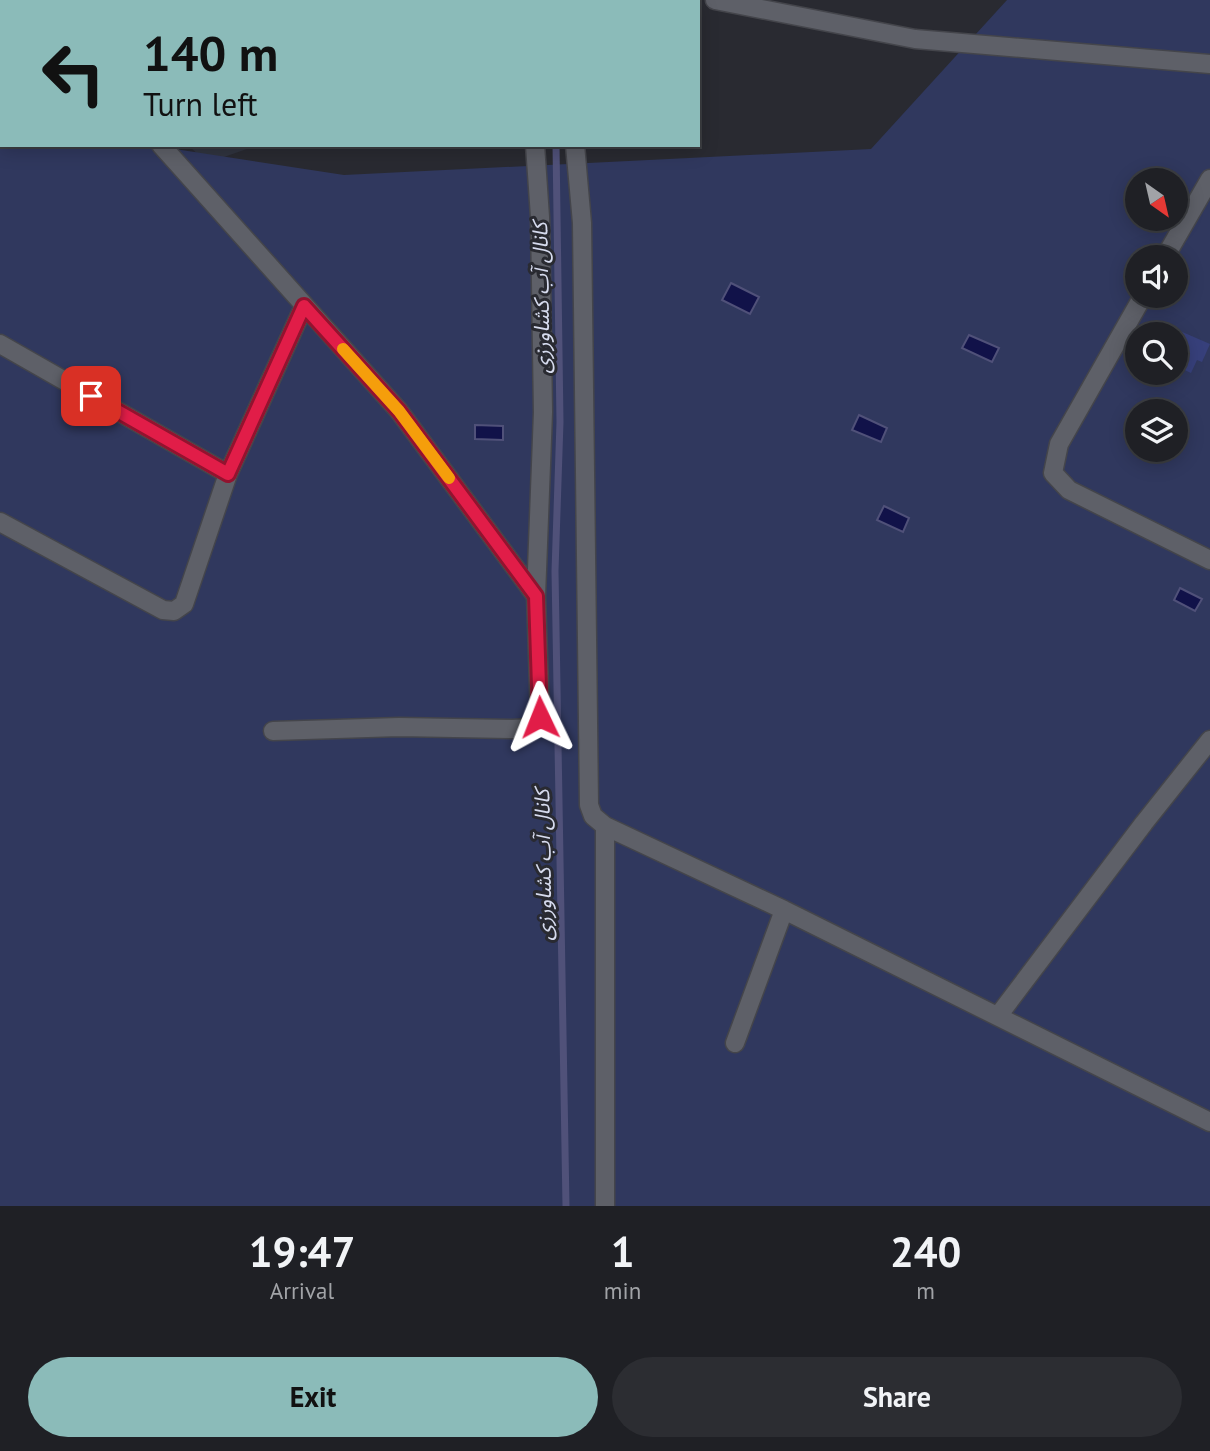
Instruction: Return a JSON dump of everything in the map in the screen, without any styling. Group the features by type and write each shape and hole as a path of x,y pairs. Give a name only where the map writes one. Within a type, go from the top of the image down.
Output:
{"street":[{"path":"715,0 915,39 1210,64"},
{"path":"163,147 399,411 536,596"},
{"path":"273,731 399,726 513,729 530,728 540,717 536,596 542,412 540,217 535,147"},
{"path":"575,147 582,223 589,805 593,816 605,826 784,910 1210,1122"},
{"path":"1172,245 1210,179"},
{"path":"0,522 163,610 174,611 184,604 228,474 304,306"},
{"path":"1136,308 1059,444 1053,473 1069,490 1210,560"},
{"path":"0,344 228,474"},
{"path":"998,1016 1210,740"},
{"path":"605,826 605,1206"},
{"path":"735,1043 784,910"}],"shaded area":[{"path":"1007,0 1210,0 1210,1206 0,1206 0,147 162,147 344,175 871,149"},
{"path":"190,147 252,147 207,163"},
{"path":"731,283 759,297 750,314 722,300"},
{"path":"969,335 999,348 992,362 962,348"},
{"path":"859,415 887,428 881,442 852,430"},
{"path":"475,425 503,426 503,440 475,439"},
{"path":"884,506 909,518 903,532 877,520"},
{"path":"1180,588 1202,599 1195,611 1174,600"}],"building":[{"path":"1188,334 1210,344 1202,362 1197,360 1191,373 1188,372"}],"waterway":[{"name":"کانال آب کشاورزی","path":"556,147 560,422 555,571 566,1206"}],"slow traffic":[{"path":"343,349 399,411 449,478"}],"route":[{"path":"91,396 228,474 304,306 399,411 536,596 540,717"}]}
